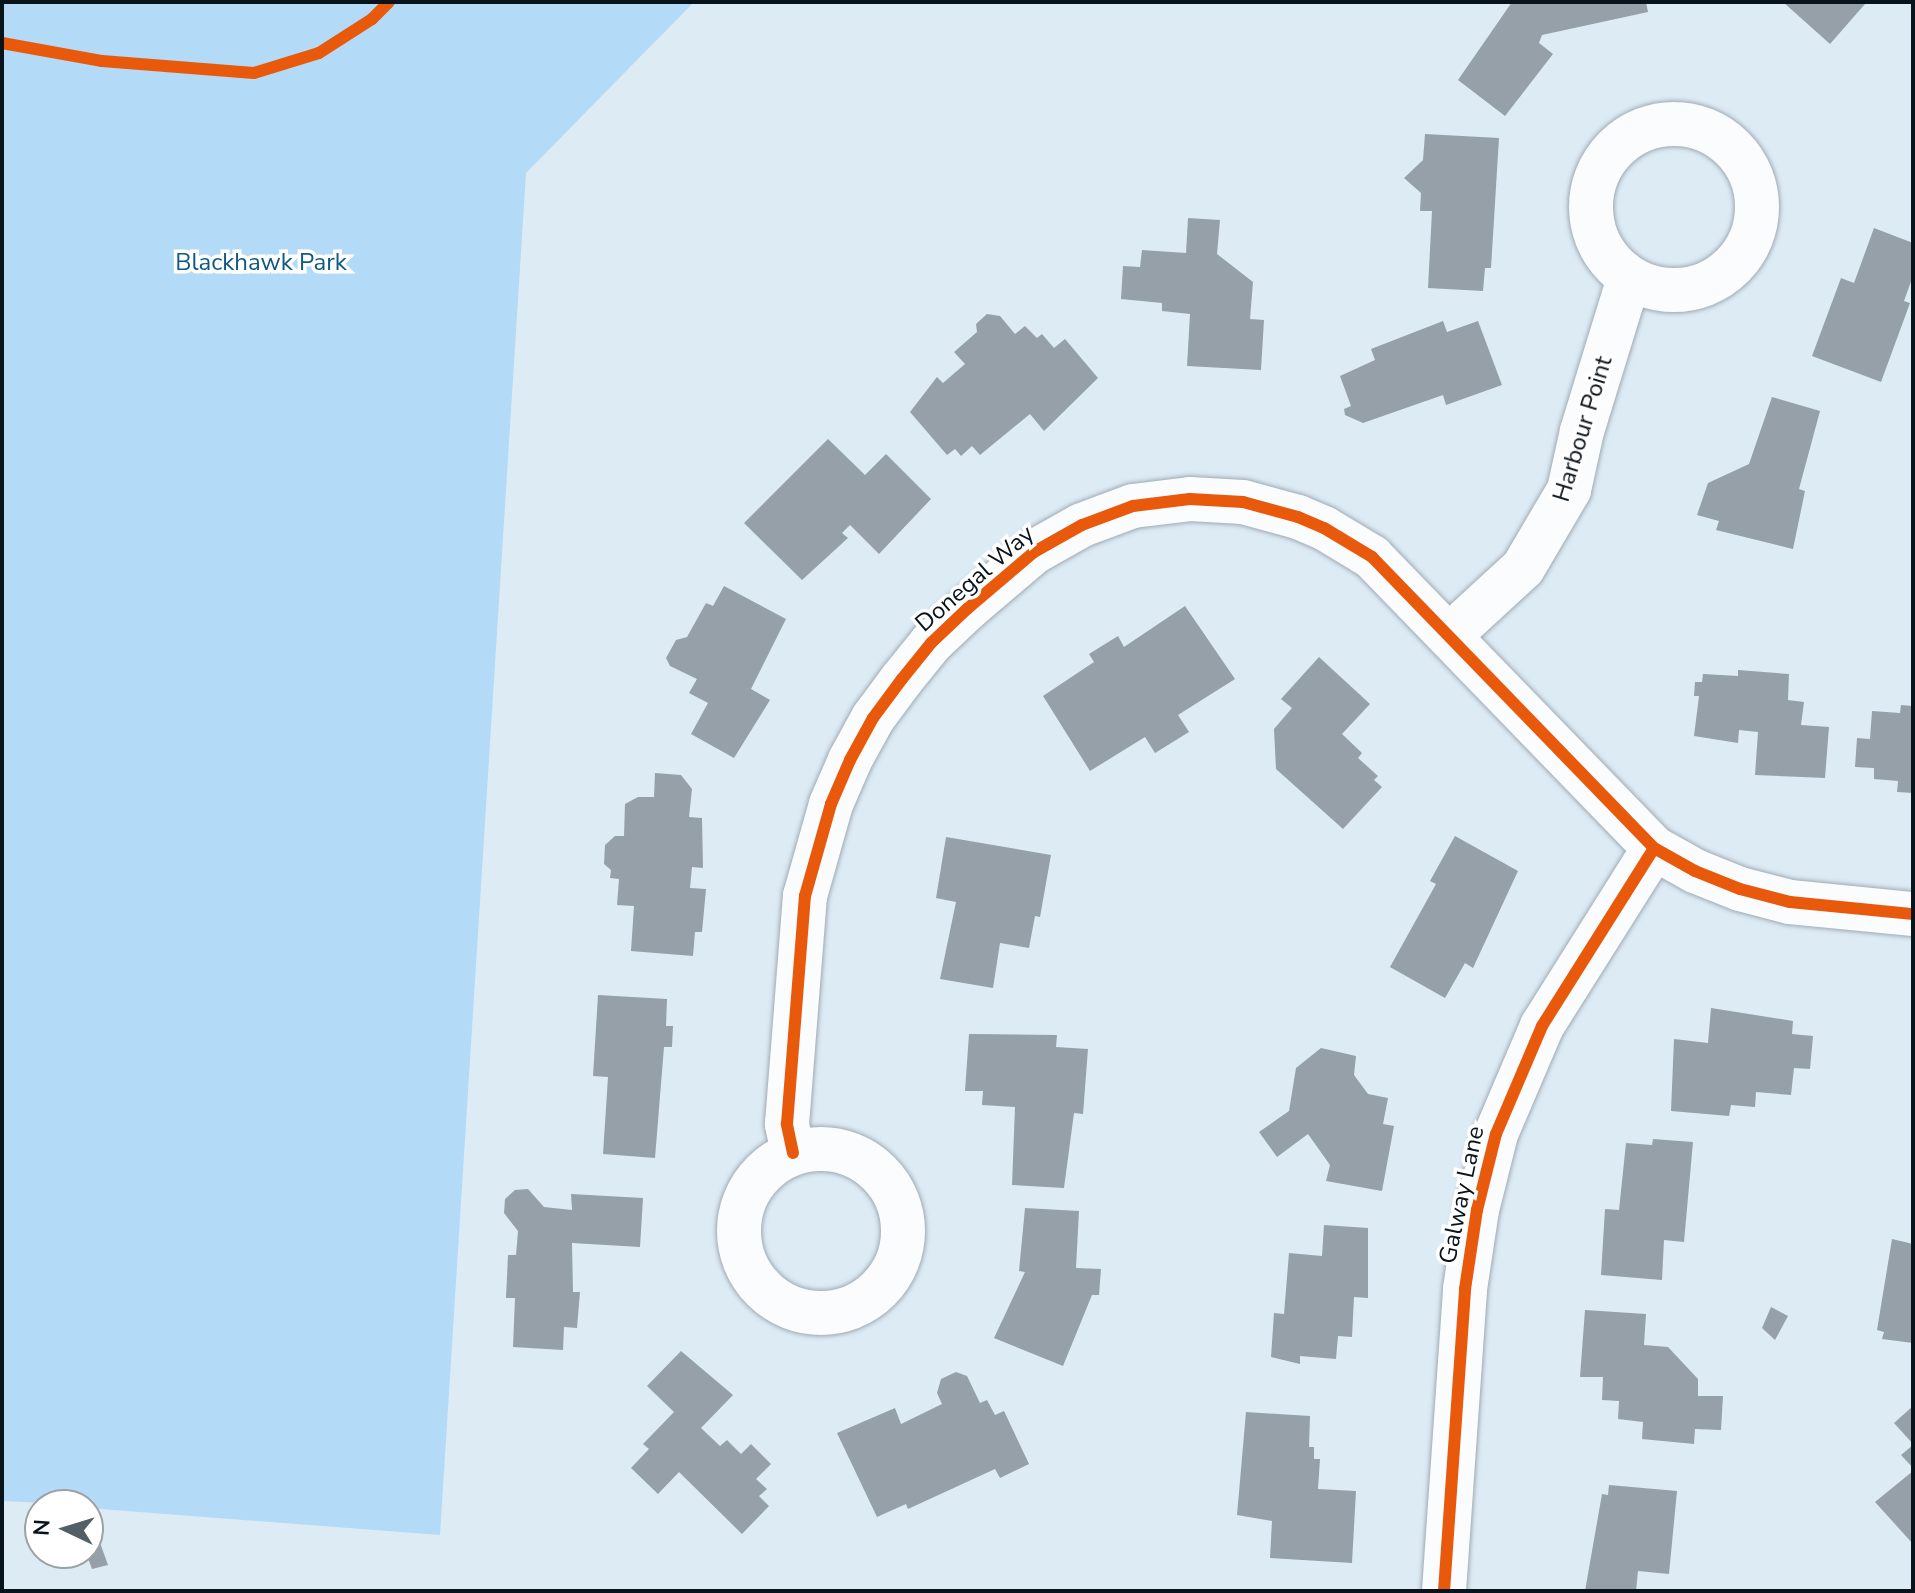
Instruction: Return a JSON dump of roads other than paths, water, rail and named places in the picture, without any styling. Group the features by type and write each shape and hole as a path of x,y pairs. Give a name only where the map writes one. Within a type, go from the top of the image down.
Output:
{"street":[{"name":"Harbour Point","path":"1449,636 1523,568 1569,490 1582,431 1629,278"},
{"name":"Donegal Way","path":"793,1153 787,1124 805,896 831,804 873,718 922,655 967,609 1034,552 1082,525 1133,506 1190,499 1258,505 1324,528 1372,557 1654,848 1695,871 1740,889 1790,902 1913,914"},
{"name":"Galway Lane","path":"1444,1591 1465,1289 1477,1210 1496,1134 1542,1026 1654,848"}],"park label":[{"name":"Blackhawk Park","path":"261,263"}]}
